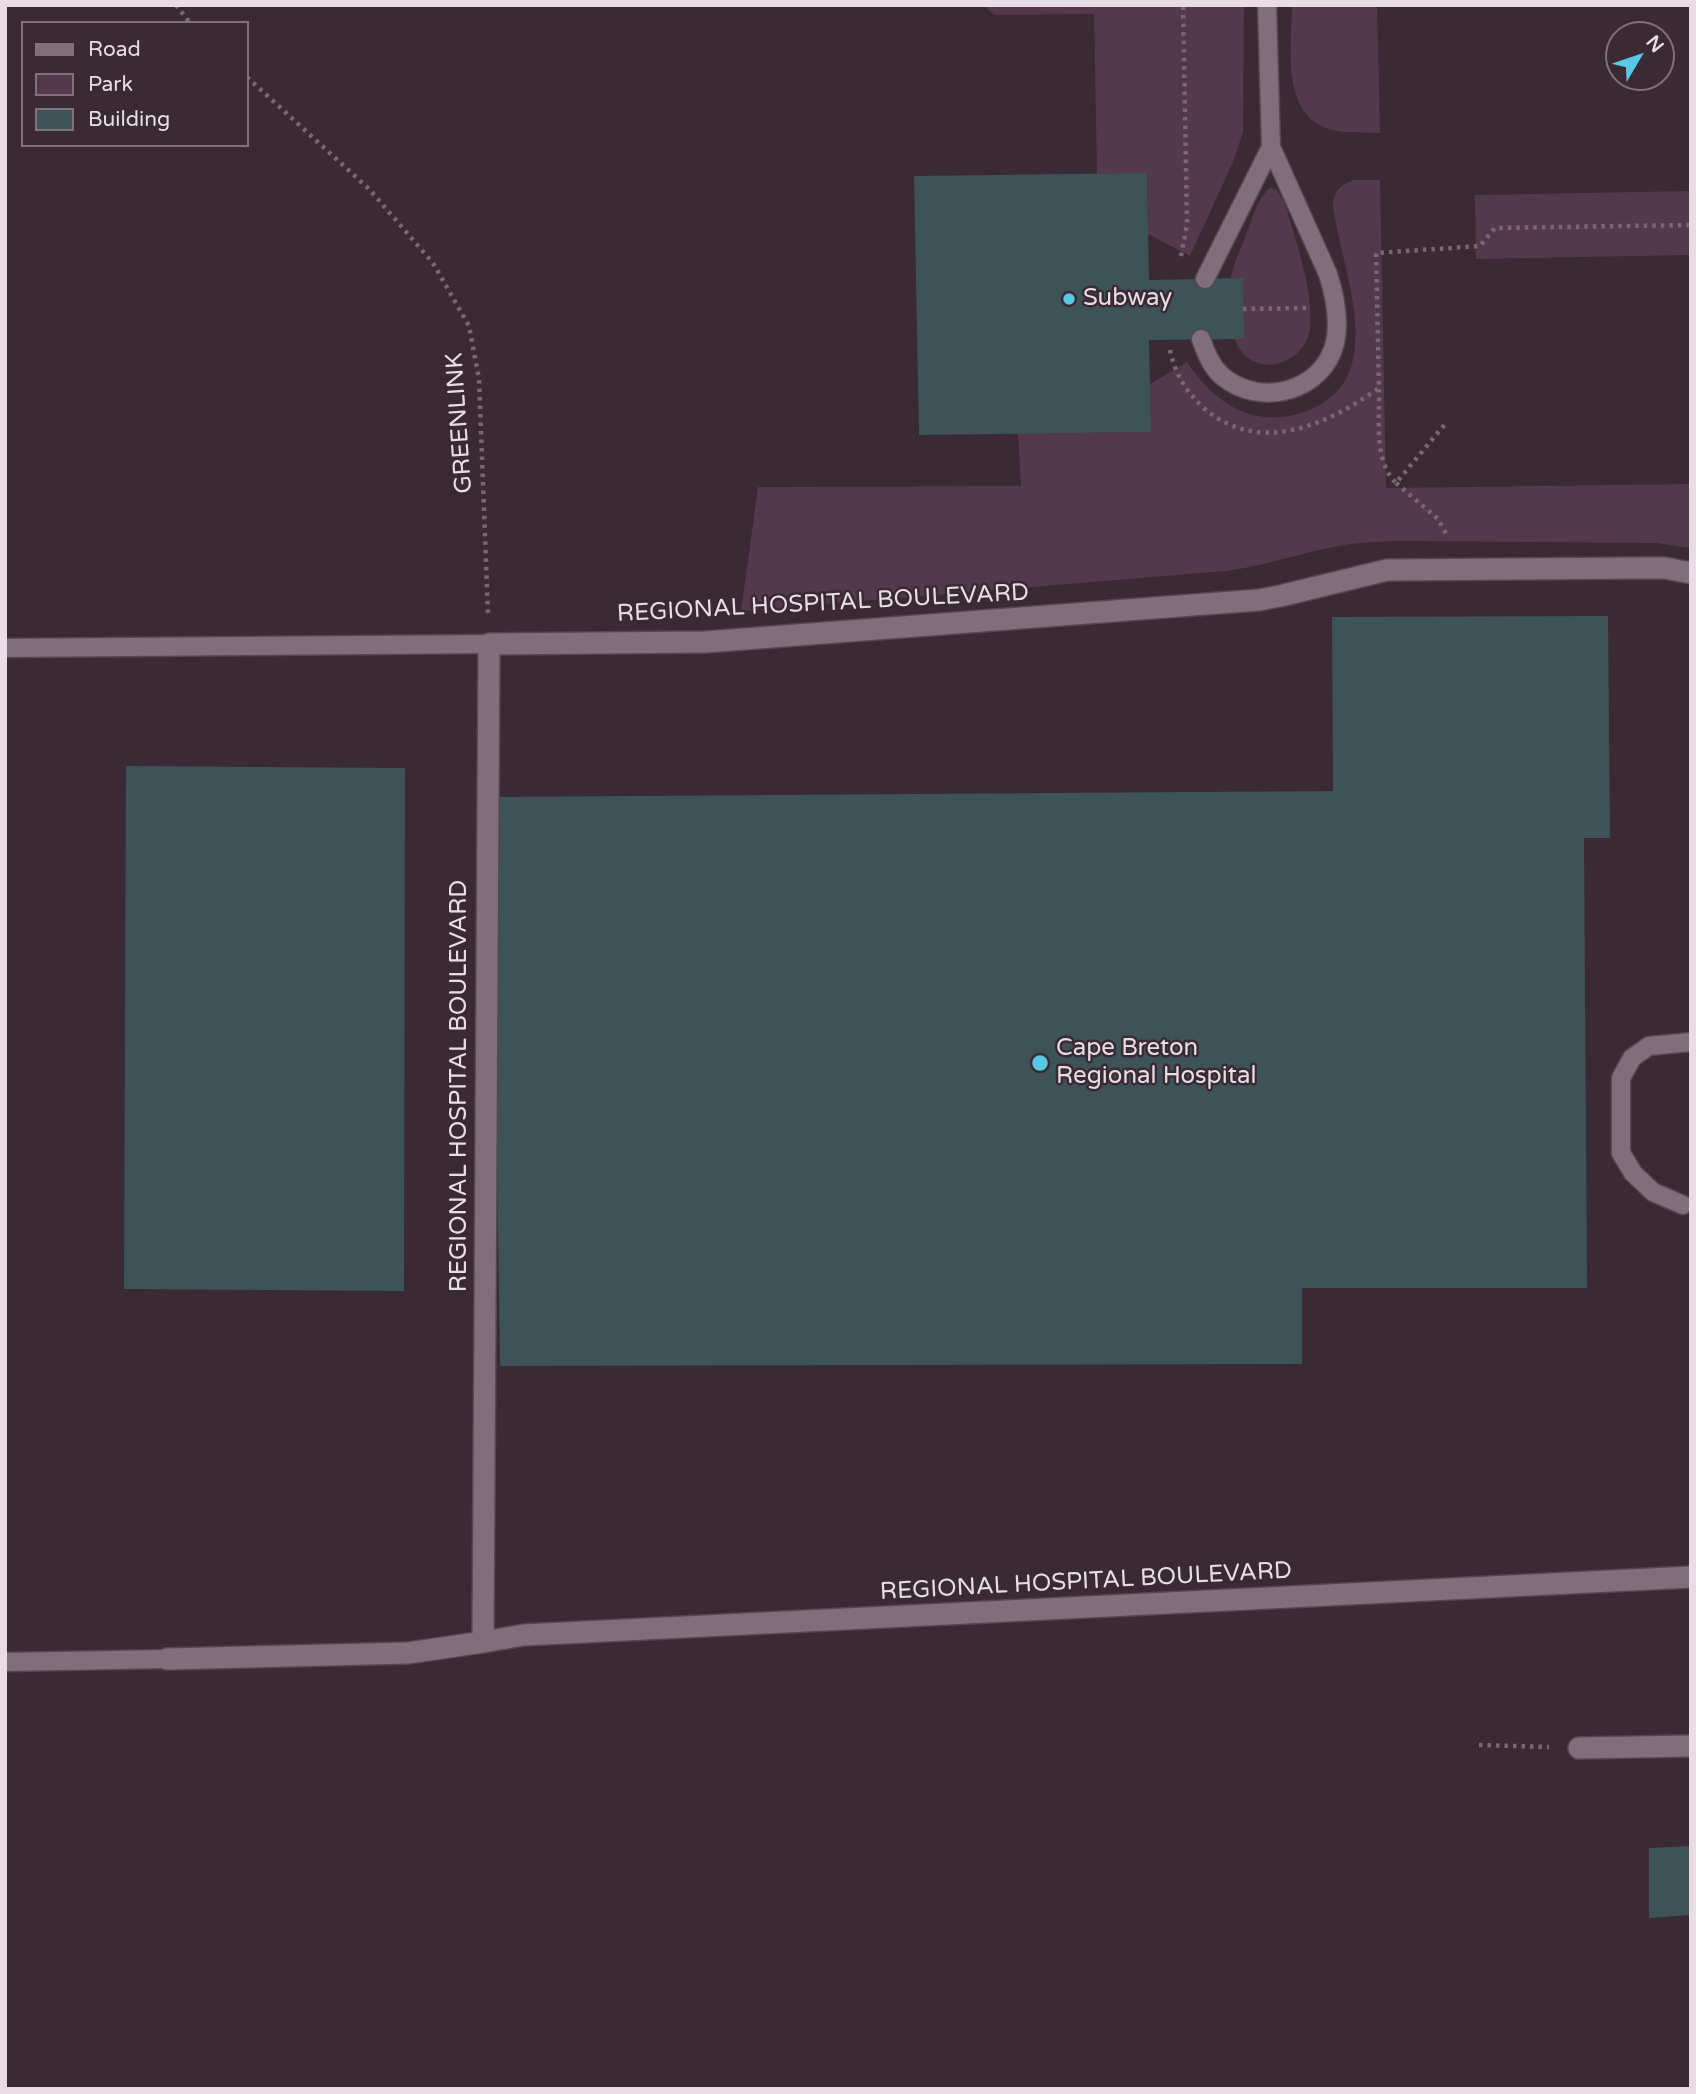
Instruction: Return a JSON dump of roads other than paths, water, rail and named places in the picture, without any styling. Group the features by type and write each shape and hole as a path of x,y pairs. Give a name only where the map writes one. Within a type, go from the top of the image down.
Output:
{"street":[{"name":"REGIONAL HOSPITAL BOULEVARD","path":"483,1643 489,644 705,642 1259,600 1387,570 1665,568 1691,573"},
{"name":"REGIONAL HOSPITAL BOULEVARD","path":"167,1659 408,1653 524,1635 1691,1577"},
{"path":"1579,1748 1691,1746"}],"lane":[{"path":"1201,339 1209,360 1223,376 1244,389 1261,393 1281,393 1298,387 1320,371 1332,351 1337,324 1328,274 1271,147 1267,5"},
{"path":"1205,279 1271,147"},
{"path":"5,648 489,644"},
{"path":"1683,1205 1653,1192 1633,1174 1621,1153 1621,1078 1632,1058 1649,1046 1691,1042"},
{"path":"5,1662 167,1659"}],"place":[{"name":"Subway","path":"1069,299"},
{"name":"Cape Breton Regional Hospital","path":"1040,1063"}]}
